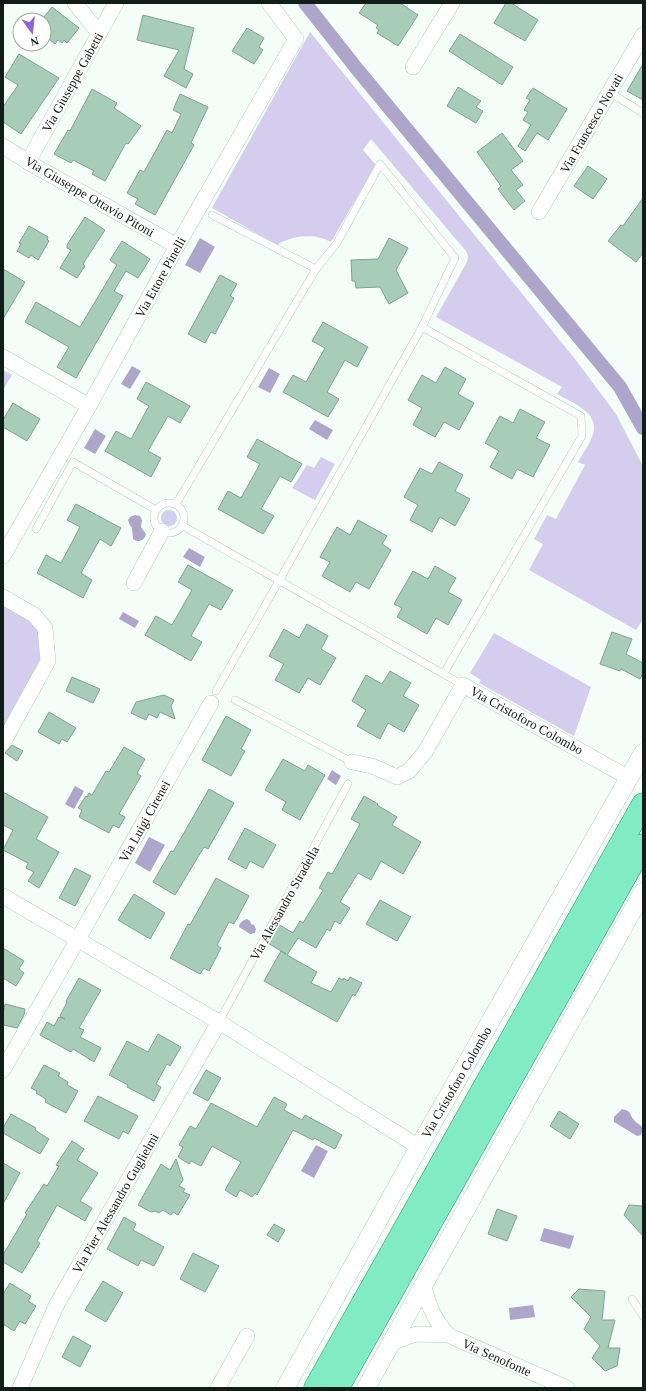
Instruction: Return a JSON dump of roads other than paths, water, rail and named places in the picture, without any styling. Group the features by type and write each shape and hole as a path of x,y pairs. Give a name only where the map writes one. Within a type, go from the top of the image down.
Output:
{"main road":[{"name":"Via Cristoforo Colombo","path":"315,1388 643,804"},
{"path":"338,1388 643,845"}],"street":[{"path":"75,3 99,33"},
{"name":"Via Giuseppe Gabetti","path":"28,162 116,3"},
{"name":"Via Ettore Pinelli","path":"3,556 89,406 177,246 296,39 269,3"},
{"path":"412,67 452,3"},
{"name":"Via Francesco Novati","path":"539,212 643,34"},
{"name":"Via Giuseppe Ottavio Pitoni","path":"3,146 28,162 177,246"},
{"path":"3,358 89,406"},
{"path":"134,583 162,531"},
{"path":"3,597 34,615 45,628 48,661 5,735"},
{"name":"Via Cristoforo Colombo","path":"352,762 372,766 397,778 409,771 425,752 463,685 629,778"},
{"name":"Via Luigi Cirenei","path":"3,1070 213,697"},
{"name":"Via Cristoforo Colombo","path":"285,1388 419,1147 643,754"},
{"path":"366,1388 643,892"},
{"path":"3,896 219,1022 419,1147"},
{"name":"Via Pier Alessandro Guglielmi","path":"20,1388 57,1304 219,1022"},
{"path":"423,1284 430,1308 448,1335"},
{"path":"391,1343 416,1334 448,1335"},
{"name":"Via Senofonte","path":"448,1335 567,1388"},
{"path":"218,1388 247,1336"}],"lane":[{"path":"609,92 643,113"},
{"path":"176,504 316,269 337,243 380,164 455,258 422,327 213,697"},
{"path":"212,216 316,269"},
{"path":"422,327 581,416 582,436 444,673"},
{"path":"36,529 73,462 156,510"},
{"path":"165,503 176,504 182,509 185,516 182,526 172,533 159,530 155,523 154,516 156,510 165,503"},
{"path":"182,526 463,685"},
{"path":"235,700 352,762"},
{"name":"Via Alessandro Stradella","path":"219,1022 348,784"},
{"path":"632,1299 643,1316"}],"waterway":[{"path":"305,3 357,69 620,387 643,428"}]}
